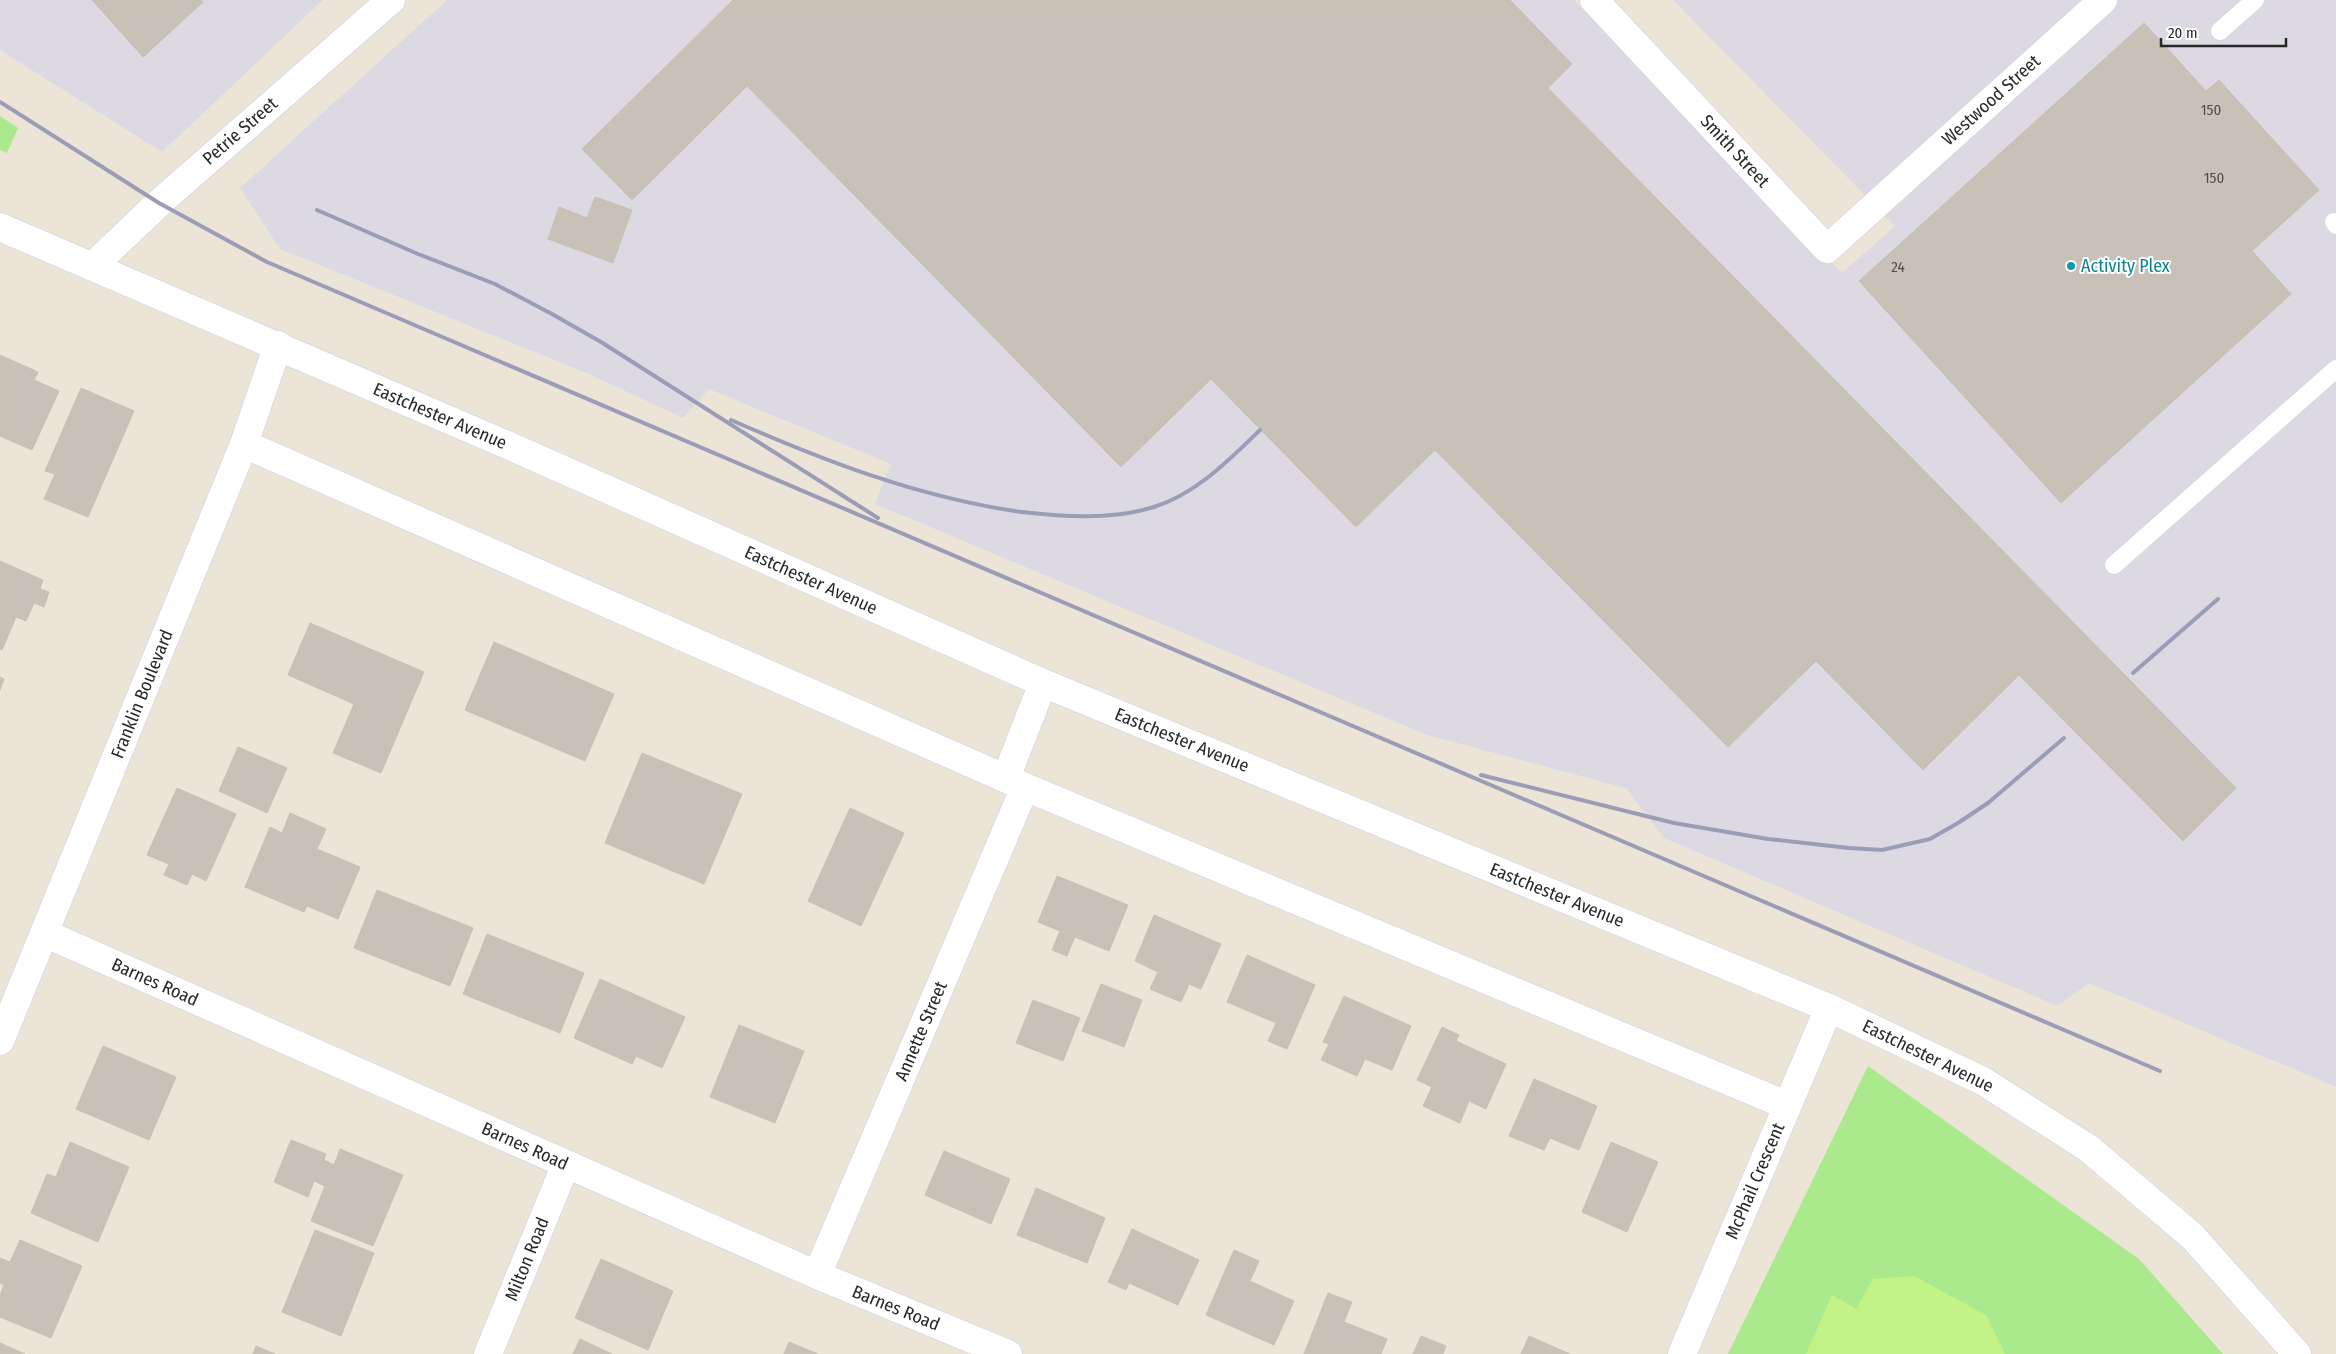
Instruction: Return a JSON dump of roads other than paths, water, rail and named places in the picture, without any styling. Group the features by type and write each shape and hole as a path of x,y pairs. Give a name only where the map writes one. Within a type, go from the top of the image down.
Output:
{"street":[{"name":"Petrie Street","path":"93,266 158,203 391,0"},
{"name":"Smith Street","path":"1594,0 1827,249 1880,201"},
{"name":"Westwood Street","path":"1880,201 2103,0"},
{"name":"Eastchester Avenue","path":"0,228 278,345 512,447 1043,683 1829,1008 1984,1081 2088,1148 2192,1236 2289,1345 2314,1354"},
{"name":"Franklin Boulevard","path":"0,1041 244,444 278,345"},
{"path":"244,444 1016,783 1786,1105"},
{"name":"Annette Street","path":"816,1276 1016,783 1043,683"},
{"name":"Barnes Road","path":"44,933 816,1276 1008,1354"},
{"name":"McPhail Crescent","path":"1682,1354 1786,1105 1829,1008"},
{"name":"Milton Road","path":"488,1354 566,1164"}],"lane":[{"path":"2220,32 2255,0"},
{"path":"2114,565 2336,369"}],"railway":[{"path":"0,102 159,203 267,262 2160,1071"},
{"path":"317,210 418,254 495,284 552,314 601,342 878,518"},
{"path":"731,420 802,450 910,488 984,506 1022,512 1072,516 1122,514 1154,507 1169,501 1184,494 1211,475 1260,430"},
{"path":"2133,673 2218,599"},
{"path":"1481,775 1674,823 1768,839 1882,850 1930,839 1958,823 1988,803 2064,738"}],"place":[{"name":"Activity Plex","path":"2071,266"}]}
